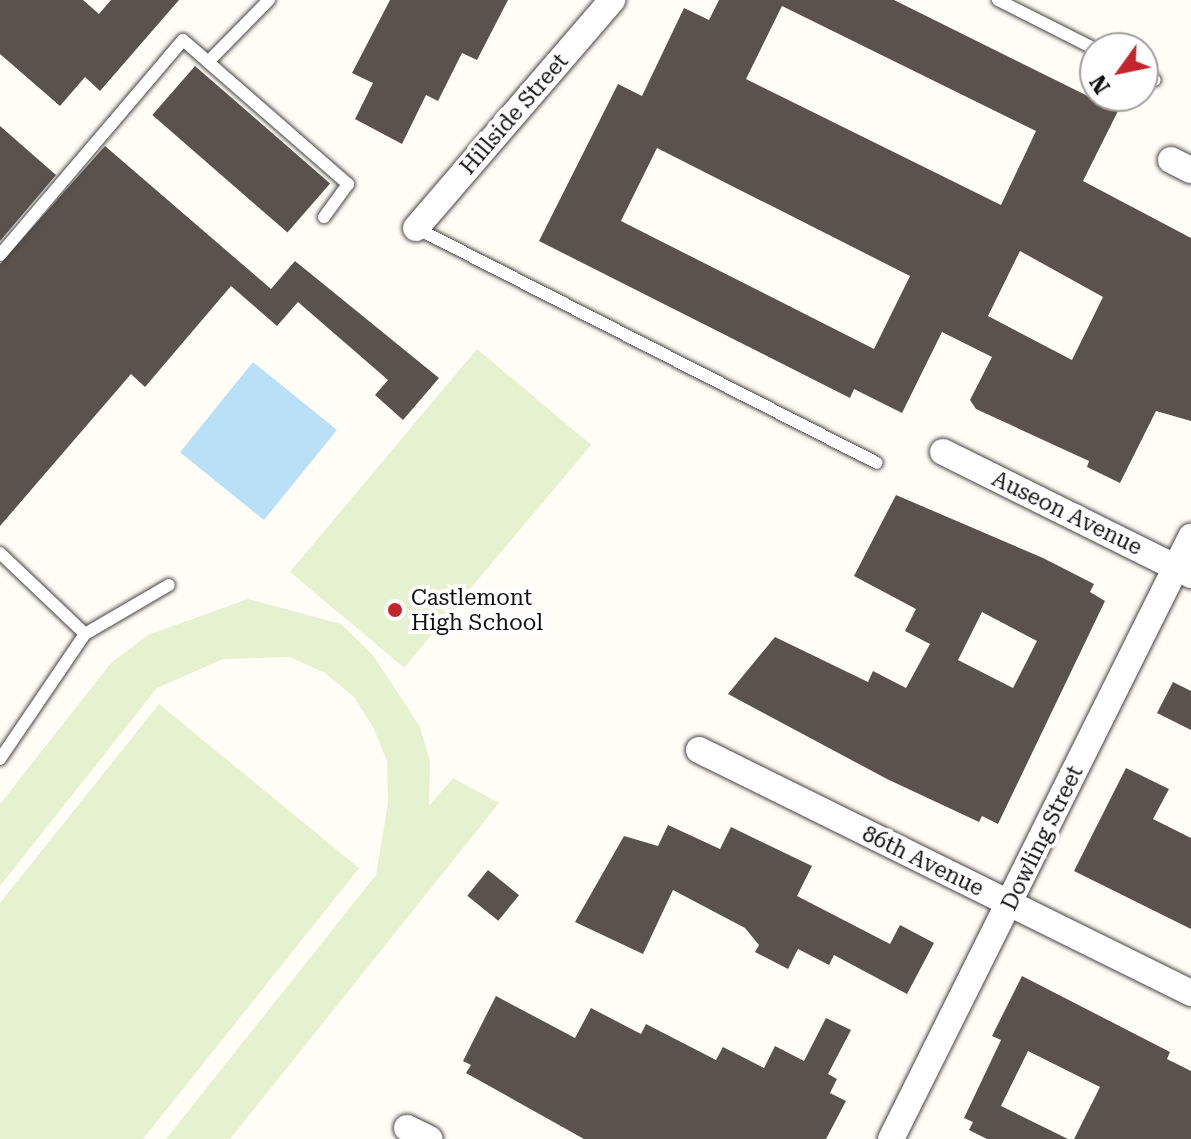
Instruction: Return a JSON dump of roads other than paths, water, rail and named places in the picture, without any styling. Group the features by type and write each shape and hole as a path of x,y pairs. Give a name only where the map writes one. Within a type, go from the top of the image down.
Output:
{"street":[{"name":"Hillside Street","path":"416,228 612,0"},
{"name":"Auseon Avenue","path":"943,452 1183,572"},
{"name":"Dowling Street","path":"891,1139 1009,904 1183,572 1191,537"},
{"name":"86th Avenue","path":"699,750 1191,993"}],"lane":[{"path":"208,62 269,0"},
{"path":"998,0 1079,41"},
{"path":"0,255 183,40 348,184 324,217"},
{"path":"416,228 877,463"},
{"path":"0,553 85,634"},
{"path":"0,759 85,634 169,585"}],"water":[{"path":"253,362 337,430 264,520 180,452"}],"place":[{"name":"Castlemont High School","path":"395,610"}]}
